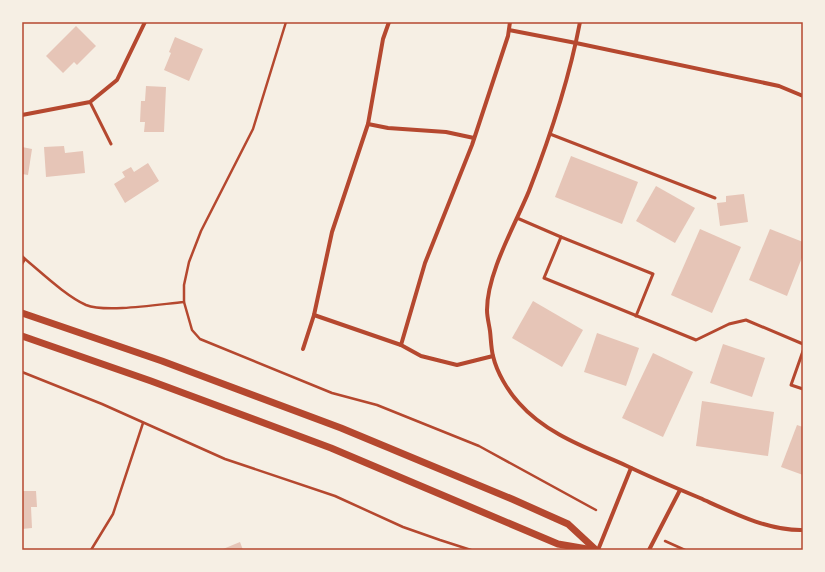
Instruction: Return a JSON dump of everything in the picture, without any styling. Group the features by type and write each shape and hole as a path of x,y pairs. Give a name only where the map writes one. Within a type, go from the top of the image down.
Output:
{"street":[{"path":"22,115 90,102 117,80 145,22"},
{"path":"303,349 314,315 332,232 368,124 383,39 389,22"},
{"path":"401,345 425,263 474,138 508,36 510,22"},
{"path":"580,22 576,43 550,134 517,218 496,266 490,288 487,310 493,356 507,387 519,404 552,431 656,480 751,520 772,526 803,530"},
{"path":"509,30 779,86 803,96"},
{"path":"368,124 388,128 446,132 474,138"},
{"path":"22,313 162,361 341,428 568,524 597,550 631,468"},
{"path":"314,315 401,345 421,356 457,365 493,356"},
{"path":"22,336 151,381 331,448 558,544 593,550"},
{"path":"649,550 680,490"}],"lane":[{"path":"90,102 111,144"},
{"path":"550,134 715,198"},
{"path":"517,218 652,274 636,316"},
{"path":"561,237 544,278 696,340 730,324 746,320 803,344"},
{"path":"803,351 791,385 803,389"}],"path":[{"path":"286,22 253,129 201,231 192,256 184,285 184,302 192,330 200,339 332,393 376,405 479,446 596,510"},
{"path":"22,264 23,258 68,294 87,305 110,308 184,302"},
{"path":"22,372 102,404 225,459 335,496 403,527 471,550"},
{"path":"91,550 113,514 144,423"},
{"path":"665,542 685,550"}],"building":[{"path":"76,26 96,46 77,65 74,62 63,73 46,56"},
{"path":"175,37 203,49 189,81 164,70 171,53 169,52"},
{"path":"146,86 166,87 164,132 144,132 145,122 140,122 141,101 145,101"},
{"path":"64,146 65,153 83,151 85,173 46,177 44,147"},
{"path":"22,147 32,149 28,175 22,174"},
{"path":"571,156 638,182 622,224 555,197"},
{"path":"148,163 159,181 125,203 114,184 125,177 122,172 131,167 134,172"},
{"path":"656,186 695,208 675,243 636,221"},
{"path":"744,194 748,222 720,226 717,203 726,202 726,196"},
{"path":"700,229 741,247 712,313 671,295"},
{"path":"770,229 803,242 803,255 787,296 749,280"},
{"path":"533,301 583,330 562,367 512,338"},
{"path":"597,333 639,348 626,386 584,372"},
{"path":"723,344 765,358 752,397 710,383"},
{"path":"653,353 693,372 663,437 622,418"},
{"path":"702,401 774,412 768,456 696,446"},
{"path":"797,425 803,427 803,475 781,467"},
{"path":"22,491 36,491 37,507 31,507 32,528 22,529"},
{"path":"240,542 243,550 223,550 223,549"}]}
